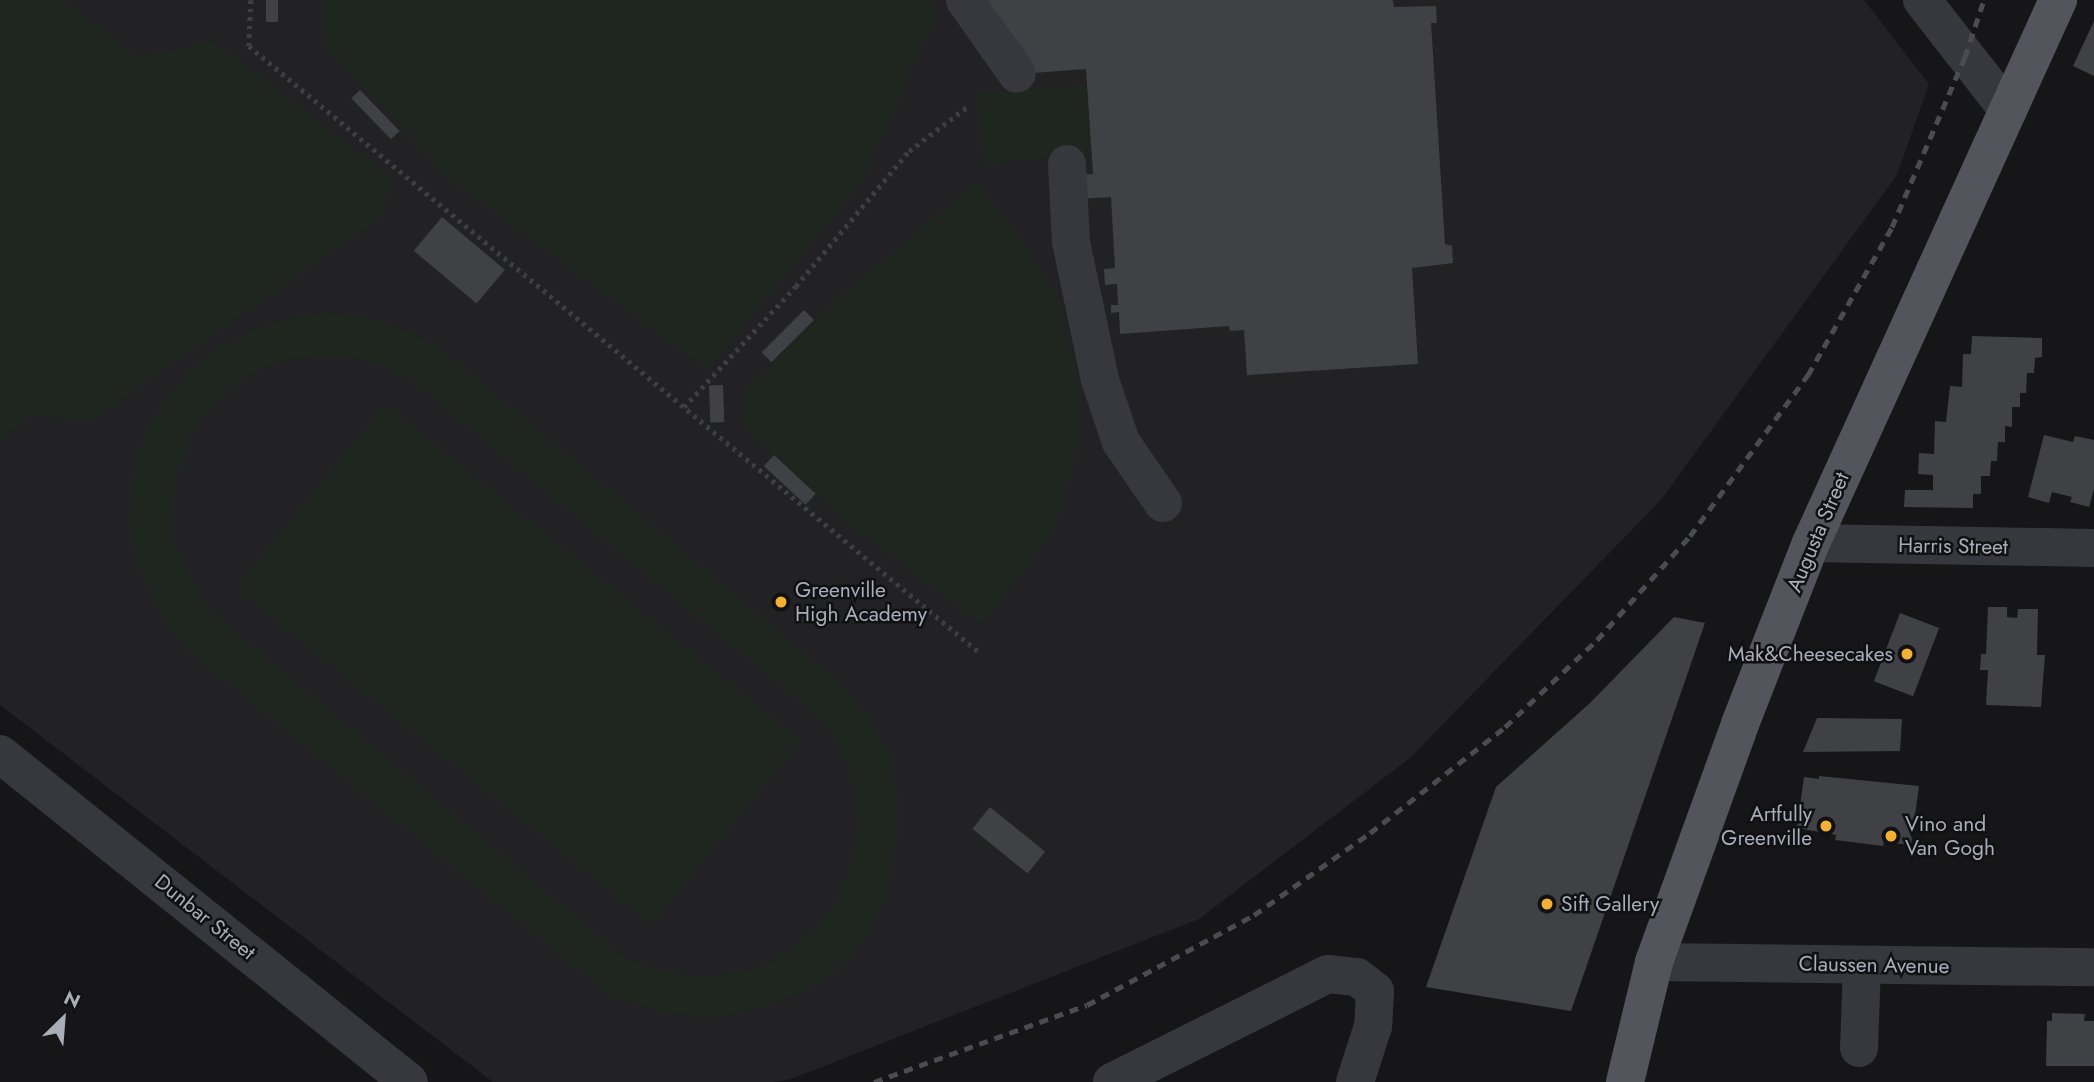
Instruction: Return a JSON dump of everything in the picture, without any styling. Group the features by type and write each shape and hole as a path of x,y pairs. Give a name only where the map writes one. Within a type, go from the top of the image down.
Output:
{"main road":[{"name":"Augusta Street","path":"1625,1082 1654,962 1740,724 1811,543 2057,0"}],"street":[{"path":"965,0 1017,74"},
{"path":"1922,0 2008,110"},
{"path":"1067,164 1071,242 1100,380 1121,442 1163,503"},
{"name":"Harris Street","path":"1811,543 2094,548"},
{"name":"Dunbar Street","path":"0,754 409,1082"},
{"name":"Claussen Avenue","path":"1654,962 2094,967"},
{"path":"1859,1048 1862,965"},
{"path":"1112,1082 1328,974 1357,977 1375,991 1373,1026 1355,1082"}],"path":[{"path":"251,0 249,46 979,652"},
{"path":"684,407 796,286 909,151 967,107"}],"shaded area":[{"name":"Greenville High Academy","path":"0,0 1864,0 1929,84 1897,175 1661,500 1410,758 1199,919 791,1079 774,1082 493,1082 0,705"},
{"path":"0,0 63,0 137,57 214,41 391,177 382,217 92,420 31,416 0,439"},
{"path":"324,0 931,0 937,15 862,182 708,370 452,181 325,46"},
{"path":"1085,85 1090,156 983,163 978,92"},
{"path":"977,182 1017,233 1064,308 1082,401 1078,449 1057,519 1045,543 982,625 838,515 742,424 745,392 834,302"},
{"path":"326,313 379,319 434,343 842,685 870,719 892,759 898,798 899,837 884,900 872,926 855,953 831,975 804,991 771,1005 710,1018 656,1011 611,996 191,653 165,623 134,554 131,519 133,479 144,437 163,403 189,371 219,348 255,329 288,319","holes":["354,357 381,365 411,380 814,713 833,735 846,761 855,790 860,821 856,846 838,901 823,922 798,945 772,961 744,972 690,977 639,964 618,952 220,619 201,598 176,547 172,523 172,492 192,435 207,411 247,377 271,365 296,358"]},
{"path":"385,404 801,741 652,925 236,588"}],"building":[{"path":"266,0 278,0 278,22 266,22"},
{"path":"979,0 1393,0 1394,7 1436,6 1437,23 1431,23 1445,244 1452,246 1453,263 1412,268 1418,364 1247,375 1244,330 1230,331 1229,326 1120,334 1119,312 1111,313 1111,305 1118,305 1117,284 1105,285 1104,269 1115,268 1111,197 1079,199 1077,175 1093,174 1086,69 1033,73"},
{"path":"2094,21 2094,76 2073,66"},
{"path":"360,90 400,131 391,139 351,98"},
{"path":"442,217 505,270 477,303 414,251"},
{"path":"804,310 814,320 771,362 762,352"},
{"path":"1972,336 2042,338 2042,357 2035,358 2034,373 2027,373 2026,393 2020,393 2020,407 2012,407 2012,427 2005,426 2005,442 1998,442 1997,461 1991,461 1990,476 1981,476 1981,494 1973,494 1973,508 1904,507 1905,490 1933,490 1933,475 1918,474 1919,453 1934,454 1935,421 1946,422 1950,386 1962,387 1963,354 1971,354"},
{"path":"709,385 723,385 724,422 710,422"},
{"path":"2044,435 2073,442 2075,436 2094,440 2094,489 2089,507 2070,502 2072,497 2052,492 2049,503 2028,497"},
{"path":"774,455 816,494 805,505 764,466"},
{"path":"1988,607 2007,607 2007,617 2017,618 2018,609 2038,609 2037,655 2045,655 2041,707 1986,705 1988,670 1980,670 1981,654 1986,654"},
{"name":"Mak&Cheesecakes","path":"1900,613 1939,628 1913,696 1874,681"},
{"path":"1674,617 1705,623 1571,1011 1426,987 1496,787 1590,703"},
{"path":"1817,718 1902,719 1900,751 1803,752"},
{"path":"1819,776 1919,786 1911,845 1884,842 1883,846 1835,840 1836,835 1797,828 1804,777 1819,779"},
{"path":"990,807 1045,852 1028,873 972,829"},
{"path":"2052,1013 2085,1014 2084,1021 2094,1021 2094,1066 2046,1066 2047,1021 2052,1021"}],"railway":[{"path":"874,1082 1087,1005 1254,915 1370,833 1505,727 1597,640 1690,536 1808,375 1892,227 1965,57 1984,0"}],"place":[{"name":"Greenville High Academy","path":"781,602"},
{"name":"Mak&Cheesecakes","path":"1907,654"},
{"name":"Artfully Greenville","path":"1826,826"},
{"name":"Vino and Van Gogh","path":"1891,836"},
{"name":"Sift Gallery","path":"1547,904"}]}
